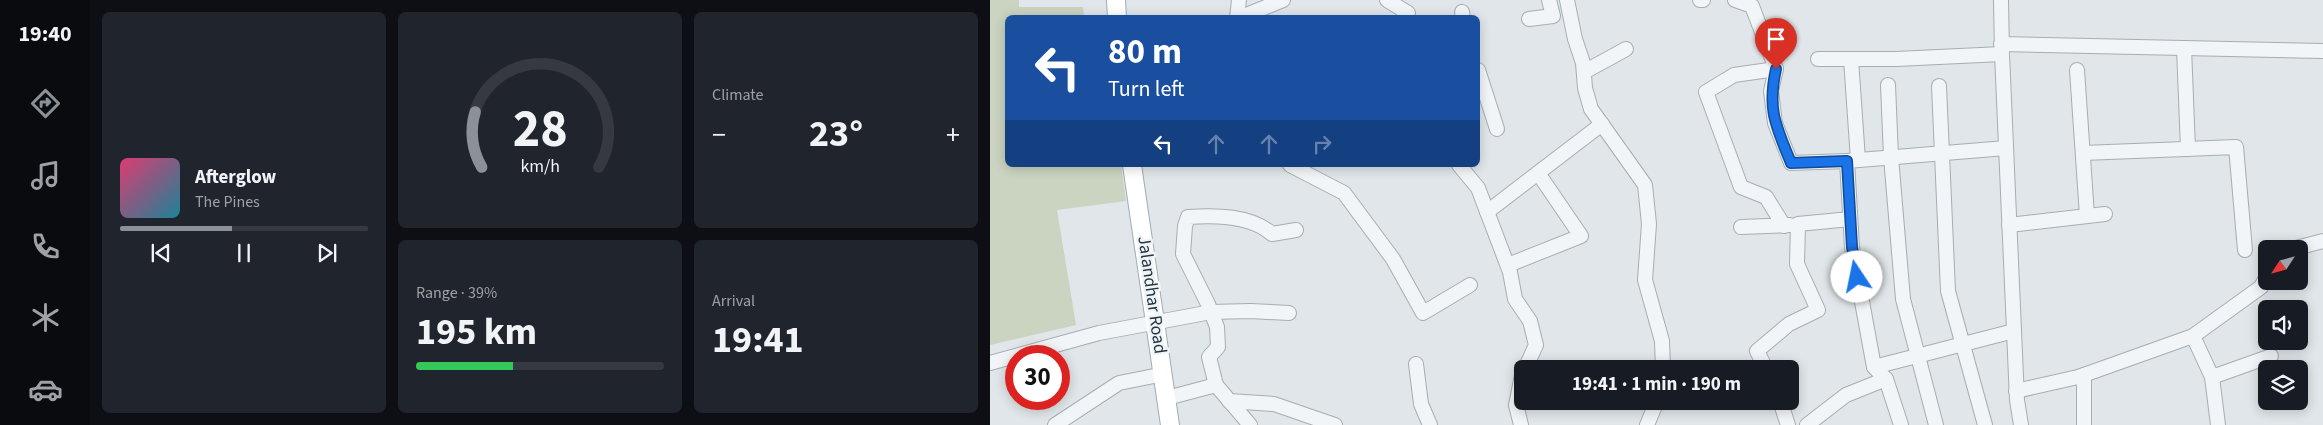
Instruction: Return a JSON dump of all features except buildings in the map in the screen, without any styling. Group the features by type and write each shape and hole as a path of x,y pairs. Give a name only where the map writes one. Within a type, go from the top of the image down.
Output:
{"main road":[{"path":"1116,0 1117,15"},
{"name":"Jalandhar Road","path":"1132,167 1157,322 1170,425"}],"street":[{"path":"1238,15 1240,0"},
{"path":"1246,15 1284,0"},
{"path":"1387,0 1407,10"},
{"path":"1529,19 1553,16 1549,0"},
{"path":"1567,0 1591,110 1645,186 1649,224 1645,280 1662,341 1663,360"},
{"path":"1735,0 1752,3 1776,69 1771,92 1774,123 1791,163 1852,161 2006,148"},
{"path":"2001,0 2001,49 2016,391 2021,425"},
{"path":"2184,48 2188,149"},
{"path":"1818,59 1851,59 2001,49 2184,48 2323,51"},
{"path":"1584,72 1626,50"},
{"path":"1851,59 1852,161 1850,219 1852,247 1874,367 1886,379 1901,425"},
{"path":"1762,360 1757,351 1788,324 1818,310 1797,264 1791,225 1766,198 1741,186 1706,92 1734,75 1776,69"},
{"path":"2077,70 2087,216"},
{"path":"1480,76 1497,129"},
{"path":"1888,85 1891,157 1903,299 1936,425"},
{"path":"1939,86 1948,291 1985,425"},
{"path":"1487,212 1602,124"},
{"path":"2083,153 2236,147 2245,250"},
{"path":"1294,167 1344,193 1393,260 1423,313 1470,285"},
{"path":"1461,167 1478,188 1508,266 1516,299 1530,321 1536,346 1529,360"},
{"path":"1508,266 1581,236 1538,173"},
{"path":"2009,225 2105,214"},
{"path":"1250,425 1216,385 1209,357 1218,347 1217,326 1184,254 1185,226 1188,217 1212,216 1240,220 1265,228 1272,234 1296,230"},
{"path":"1741,227 1791,225 1850,219"},
{"path":"2308,245 2323,241"},
{"path":"2016,391 2084,375 2193,336 2258,289"},
{"path":"990,364 1099,333 1211,312 1289,313"},
{"path":"1874,367 2014,331"},
{"path":"2193,336 2212,377 2218,425"},
{"path":"2212,377 2271,356"},
{"path":"1416,364 1421,404 1430,425"},
{"path":"1055,425 1119,383 1164,374"},
{"path":"2084,375 2084,425"},
{"path":"1807,425 1846,395 1886,379"},
{"path":"1167,398 1216,385"},
{"path":"1229,401 1274,404 1335,425"},
{"path":"1517,410 1521,425"},
{"path":"1647,425 1653,410"},
{"path":"1783,410 1788,425"}],"green space":[{"path":"990,0 1019,0 1019,7 1083,7 1084,15 1005,15 1005,167 1121,167 1126,201 1057,210 1076,325 990,345"}],"route":[{"path":"1776,69 1771,92 1774,123 1791,163 1847,161 1852,247 1857,277"}]}
